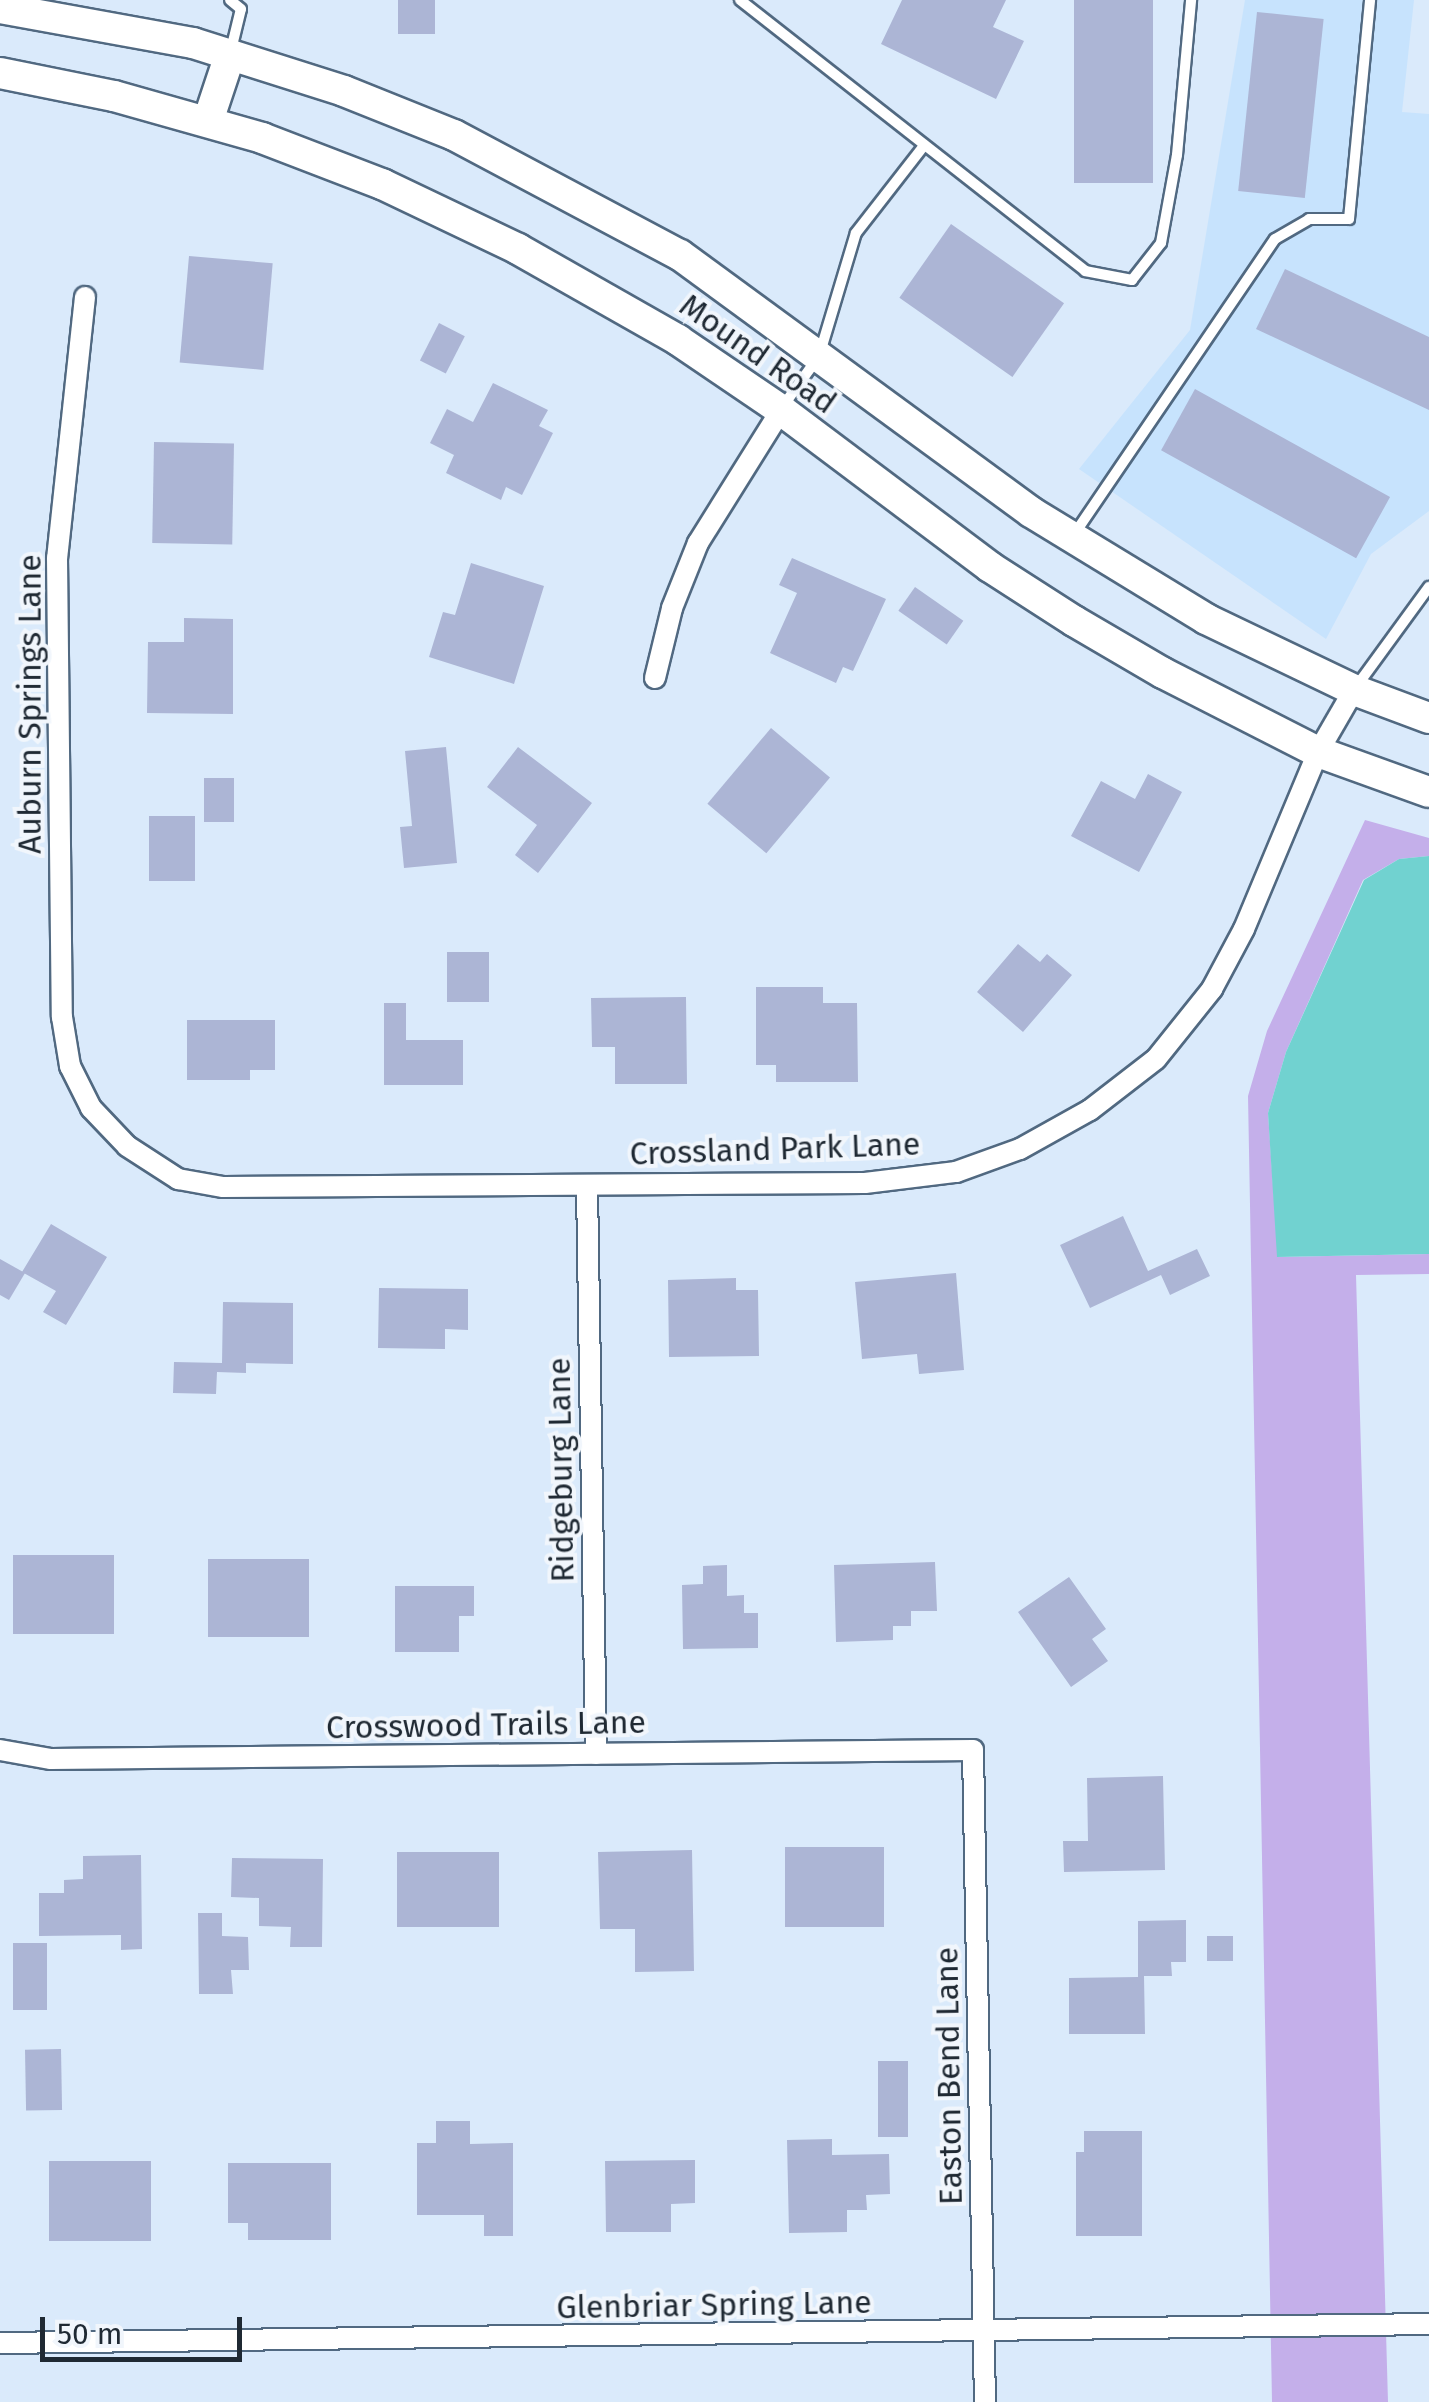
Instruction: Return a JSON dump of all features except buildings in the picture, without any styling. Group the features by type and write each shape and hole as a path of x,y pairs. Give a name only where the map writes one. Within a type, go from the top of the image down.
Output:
{"street":[{"name":"Mound Road","path":"0,8 78,19 230,54 344,91 454,135 569,192 680,255 1031,512 1206,619 1354,690 1429,718"},
{"path":"208,121 230,54"},
{"name":"Mound Road","path":"0,73 208,121 382,184 518,249 638,314 781,410 990,567 1074,622 1163,673 1318,752 1429,792"},
{"name":"Auburn Springs Lane","path":"86,297 57,558 62,1017 70,1066 91,1108"},
{"path":"655,678 672,608 698,543 781,410"},
{"name":"Crossland Park Lane","path":"91,1108 126,1146 178,1179 223,1187 865,1183 956,1172 1020,1149 1090,1110 1156,1059 1212,989 1244,929 1318,752 1354,690"},
{"name":"Ridgeburg Lane","path":"587,1185 596,1754"},
{"name":"Crosswood Trails Lane","path":"0,1750 51,1759 972,1750"},
{"name":"Easton Bend Lane","path":"972,1750 985,2402"},
{"name":"Glenbriar Spring Lane","path":"0,2343 1429,2324"}],"lane":[{"path":"230,0 241,9 230,54"},
{"path":"740,0 923,147 1086,270 1132,280 1161,243 1178,156 1192,0"},
{"path":"1072,537 1276,239 1309,219 1349,219 1370,0"},
{"path":"781,410 820,356 856,233 923,147"},
{"path":"1354,690 1429,587"}],"shaded area":[{"path":"1245,0 1414,0 1402,112 1429,114 1429,511 1371,554 1326,639 1079,469 1190,330"},
{"path":"1365,820 1429,838 1429,856 1399,859 1363,880 1286,1052 1268,1113 1278,1257 1429,1254 1429,1274 1356,1275 1388,2402 1272,2402 1248,1096 1267,1031"},
{"path":"1429,856 1429,1254 1277,1257 1268,1113 1286,1052 1364,880 1399,859"}]}
